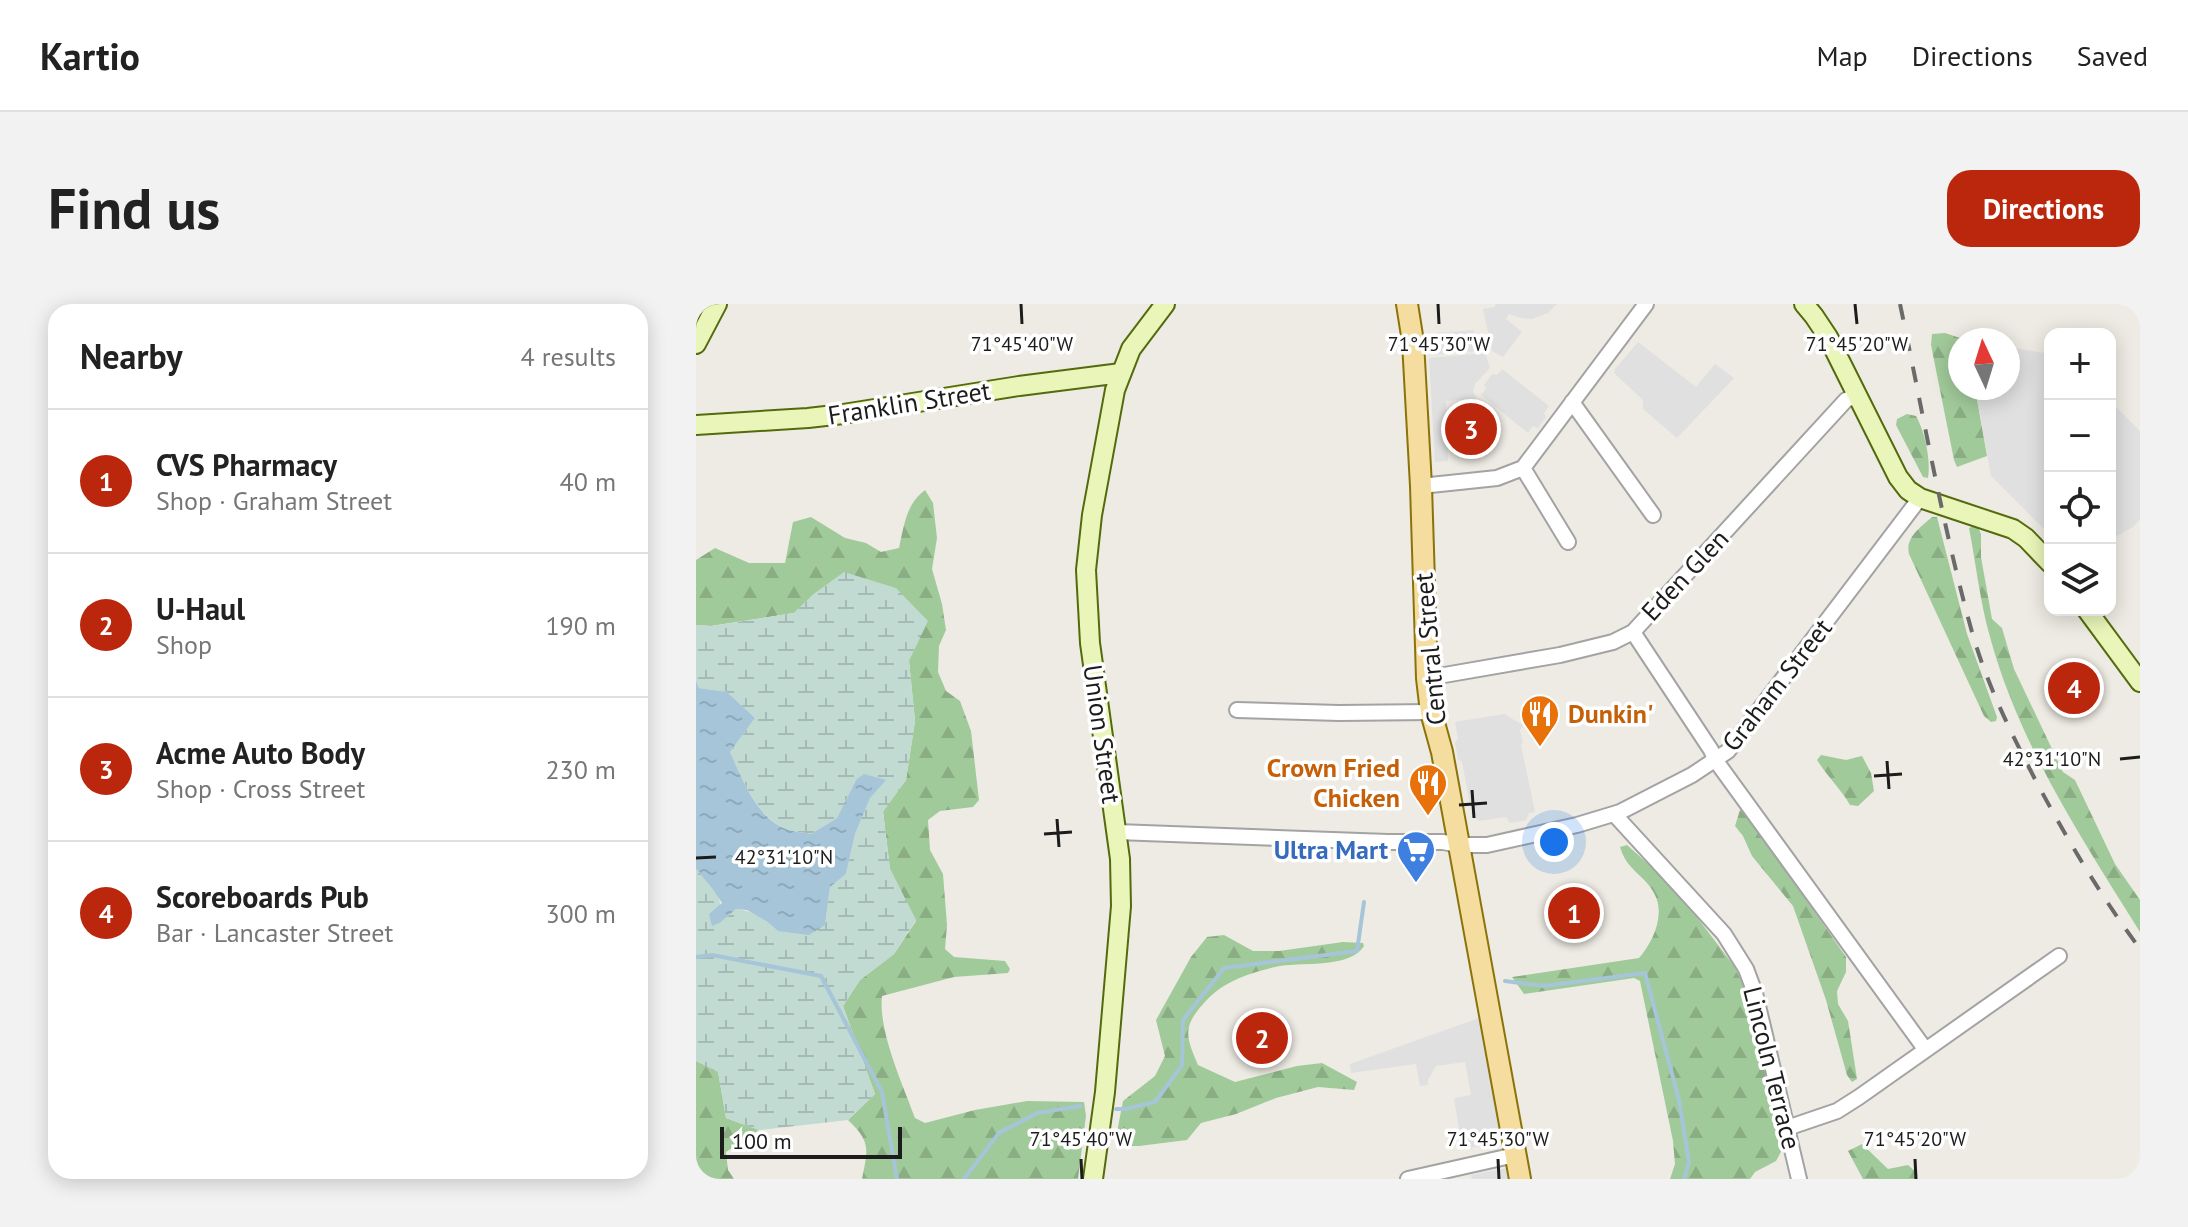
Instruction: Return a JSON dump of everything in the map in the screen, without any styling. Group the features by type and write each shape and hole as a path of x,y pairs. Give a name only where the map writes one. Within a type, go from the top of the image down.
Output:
{"main road":[{"path":"696,344 717,304"},
{"name":"Union Street","path":"1093,1179 1120,936 1120,859 1090,643 1086,586 1093,506 1115,390 1134,344 1165,304"},
{"name":"Central Street","path":"1407,304 1413,342 1431,712 1442,752 1520,1179"},
{"path":"1804,304 1828,337 1898,477 1908,490 1920,498 2013,529 2044,557"},
{"name":"Franklin Street","path":"696,425 808,418 1121,373"},
{"path":"2092,616 2138,676"}],"street":[{"path":"1421,486 1497,478 1523,468 1646,304"},
{"name":"Eden Glen","path":"1858,395 1846,400 1633,632 1716,761 1925,1049"},
{"path":"1572,402 1653,515"},
{"path":"1523,468 1568,542"},
{"name":"Graham Street","path":"1117,832 1487,845 1563,828 1635,806 1716,761 1728,751 1920,498"},
{"path":"1427,678 1560,655 1613,642 1633,632"},
{"path":"1237,710 1431,712"},
{"name":"Lincoln Terrace","path":"1614,814 1724,934 1746,969 1755,993 1799,1179"},
{"path":"1787,1128 1837,1111 2059,956"},
{"path":"1408,1179 1515,1155"}],"green space":[{"path":"1932,334 1948,334 1948,400 1977,400 1987,456 1957,467 1931,345"},
{"path":"1907,414 1916,416 1922,430 1928,455 1928,478 1923,477 1896,425 1897,419"},
{"path":"925,490 933,503 937,538 932,569 946,630 939,646 938,672 946,691 960,701 971,731 979,800 973,807 940,811 928,820 930,850 943,874 947,925 945,949 954,957 1005,961 1010,969 1008,973 954,977 882,996 884,1025 892,1058 915,1118 925,1123 1027,1101 1084,1102 1086,1116 1078,1179 862,1179 866,1146 861,1134 848,1120 875,1094 843,1006 860,980 894,954 916,921 890,869 883,811 906,780 915,721 909,661 815,593 794,613 711,626 696,625 696,560 715,548 749,563 785,563 793,522 811,517 845,538 866,543 881,552 899,548 910,509"},
{"path":"1932,517 1937,517 1967,634 1996,721 1991,722 1984,716 1909,554 1912,537"},
{"path":"1977,525 1981,534 1981,557 1992,619 2002,628 2014,669 2063,772 2075,780 2115,864 2140,900 2140,932 2054,790 2002,677 1983,610 1969,528"},
{"path":"844,572 896,588 928,621 909,661 915,721 906,780 883,812 890,869 916,920 894,954 860,980 843,1006 875,1094 848,1120 759,1130 726,1118 718,1072 696,1061 696,869 719,898 721,922 736,909 763,919 778,931 825,925 830,887 846,874 855,834 870,797 885,780 856,780 837,818 811,834 789,830 775,823 751,796 730,752 755,718 727,692 699,688 696,681 696,625 712,626 794,613"},
{"path":"1821,755 1846,760 1862,756 1871,773 1874,791 1858,806 1850,805 1817,760"},
{"path":"1740,810 1750,819 1846,957 1846,972 1837,991 1838,1004 1848,1021 1857,1079 1852,1082 1847,1075 1826,1000 1793,906 1752,856 1735,826"},
{"path":"1627,845 1674,887 1734,966 1745,988 1757,1022 1782,1150 1776,1161 1755,1172 1750,1179 1670,1179 1675,1164 1673,1141 1640,981 1634,978 1524,994 1512,977 1639,958 1653,936 1659,910 1654,893 1623,855 1620,847"},
{"path":"1224,935 1253,951 1279,951 1343,942 1363,943 1364,946 1347,959 1275,967 1246,975 1219,989 1197,1011 1189,1026 1189,1039 1198,1065 1235,1082 1297,1066 1322,1063 1357,1082 1354,1090 1318,1087 1201,1123 1187,1140 1119,1146 1117,1132 1123,1101 1155,1076 1165,1056 1156,1020 1191,957 1207,937"},
{"path":"696,1061 718,1071 726,1118 759,1130 726,1152 728,1170 734,1179 696,1179"},
{"path":"1862,1144 1888,1169 1908,1165 1916,1172 1916,1179 1863,1179 1848,1151"}],"shaded area":[{"path":"1495,304 1557,304 1548,313 1532,319 1509,314 1506,319 1522,332 1503,357 1492,351 1483,309 1495,307"},
{"path":"1474,330 1480,351 1429,355 1428,343 1436,341 1436,333"},
{"path":"1638,342 1696,387 1715,364 1734,378 1677,438 1643,409 1643,400 1614,373"},
{"path":"2020,349 2044,353 2044,529 1991,476 1977,400 2020,400"},
{"path":"1485,353 1490,368 1475,384 1473,391 1477,399 1446,401 1448,461 1435,462 1429,358"},
{"path":"1502,369 1549,406 1538,428 1533,426 1528,433 1481,395 1492,374 1497,375"},
{"path":"2116,407 2140,431 2140,519 2116,537"},
{"path":"1504,714 1523,725 1520,730 1521,745 1535,812 1529,813 1526,820 1517,822 1509,823 1505,817 1479,821 1472,814 1462,762 1458,759 1455,722"},
{"path":"1479,1018 1502,1143 1462,1149 1454,1098 1471,1095 1465,1062 1436,1066 1428,1085 1420,1086 1416,1064 1351,1073 1350,1064"},
{"path":"1507,1168 1510,1179 1472,1179 1471,1175"}],"water":[{"path":"696,681 699,688 727,692 755,718 730,752 758,806 786,829 811,834 837,818 856,780 864,774 886,780 870,798 855,834 846,874 830,887 825,925 809,935 778,931 747,910 736,909 712,926 709,914 722,903 696,869"}],"waterway":[{"path":"1116,1109 1155,1102 1182,1065 1183,1020 1224,968 1357,951 1364,902"},
{"path":"696,957 712,955 821,976 882,1092 897,1179"},
{"path":"1505,981 1544,986 1645,973 1679,1100 1689,1162 1684,1179"},
{"path":"964,1179 999,1133 1037,1113 1080,1106"}],"railway":[{"path":"1900,304 1951,551 1985,671 2009,728 2049,805 2098,888 2140,949"}],"place":[{"name":"Acme Auto Body","path":"1471,429"},
{"name":"Scoreboards Pub","path":"2074,688"},
{"name":"Dunkin'","path":"1540,748"},
{"name":"Crown Fried Chicken","path":"1428,817"},
{"name":"Ultra Mart","path":"1416,884"},
{"name":"CVS Pharmacy","path":"1574,913"},
{"name":"U-Haul","path":"1262,1038"}]}
